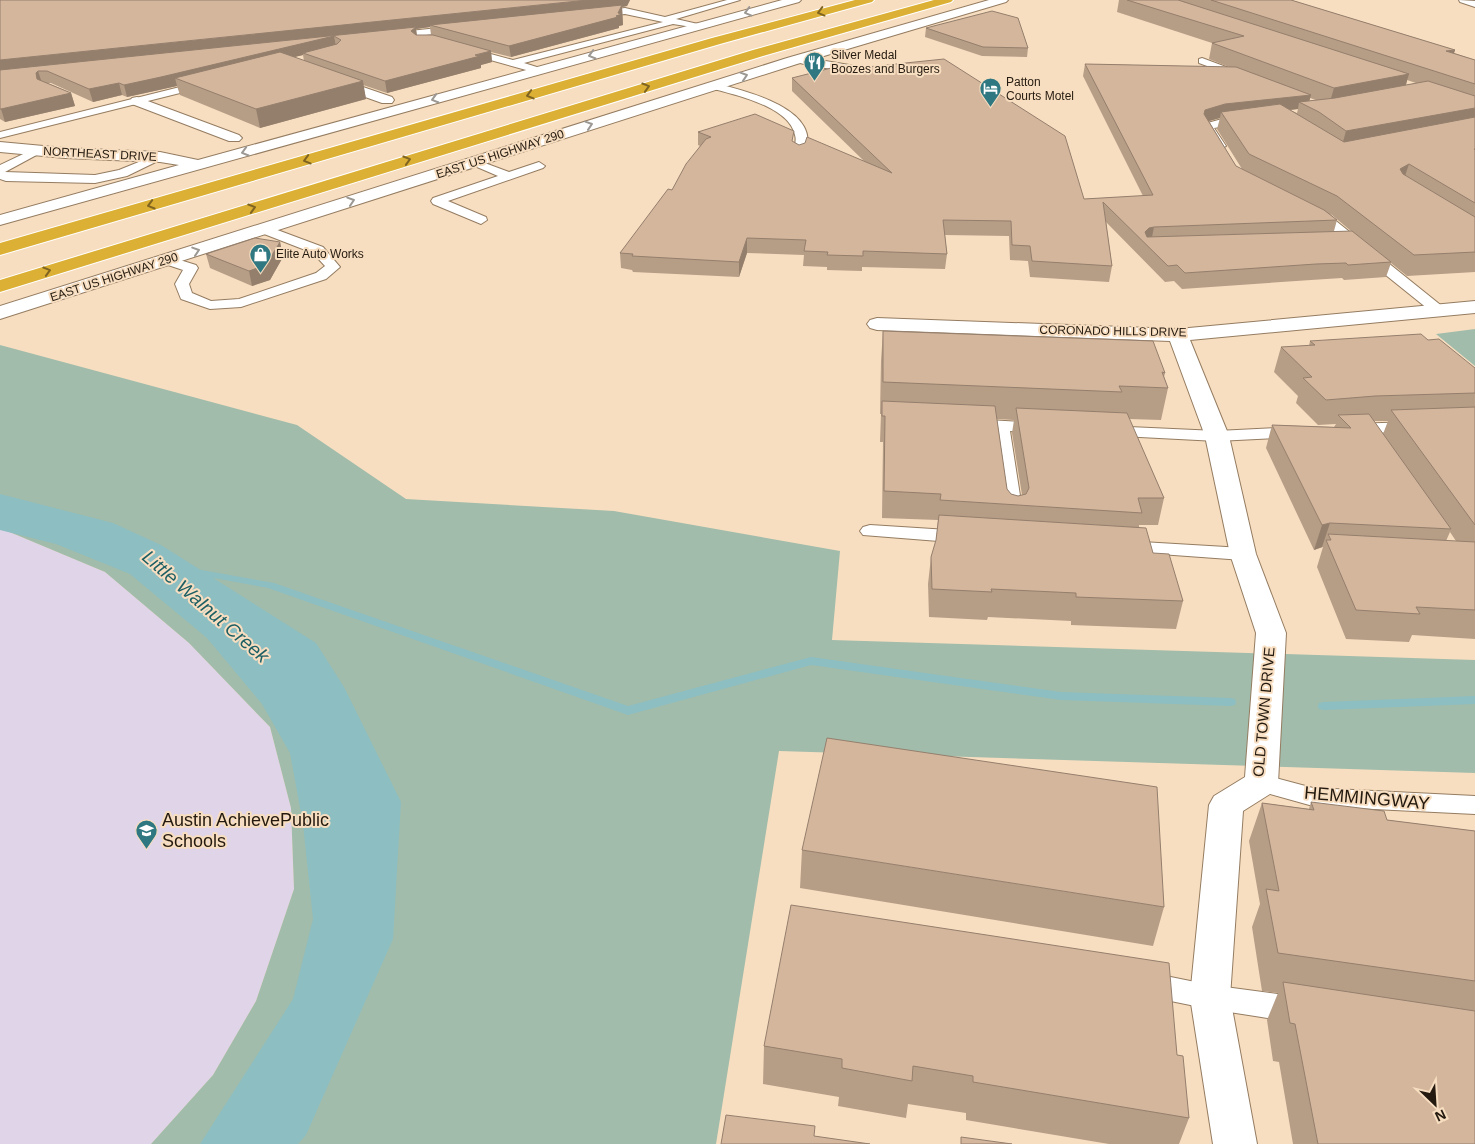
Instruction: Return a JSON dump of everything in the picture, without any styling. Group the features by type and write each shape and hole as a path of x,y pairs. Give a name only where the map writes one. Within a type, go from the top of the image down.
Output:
{"highway":[{"path":"0,249 716,41 868,0"},
{"path":"0,286 758,53 947,0"}],"main road":[{"path":"0,220 695,26 796,0"},
{"name":"EAST US HIGHWAY 290","path":"0,313 796,59 1002,0"},
{"path":"314,74 387,100"},
{"path":"136,101 234,138"},
{"name":"NORTHEAST DRIVE","path":"0,147 160,157 199,165"},
{"name":"CORONADO HILLS DRIVE","path":"877,324 1178,334 1475,307"},
{"name":"OLD TOWN DRIVE","path":"1178,334 1217,436 1243,554 1271,633 1261,782 1226,805 1210,997 1235,1144"}],"lane":[{"path":"518,65 736,0"},
{"path":"1463,0 1475,4"},
{"path":"618,12 624,7 638,2"},
{"path":"588,15 625,11 695,26"},
{"path":"380,37 469,27"},
{"path":"388,45 435,41"},
{"path":"452,46 537,70"},
{"path":"796,59 852,70 868,70"},
{"path":"1202,61 1248,79"},
{"path":"0,134 212,82"},
{"path":"714,86 752,98 788,114 796,123 801,135 799,154"},
{"path":"81,102 98,110"},
{"path":"1228,159 1208,126 1222,122 1261,118"},
{"path":"0,170 38,150"},
{"path":"0,174 6,177 95,179 123,173 160,157"},
{"path":"474,162 509,176"},
{"path":"481,220 437,201 539,166"},
{"path":"1300,207 1326,220 1438,310"},
{"path":"167,260 191,268 182,284 186,296 210,304 241,303 321,276 333,268 318,250 264,229"},
{"path":"1332,241 1351,240"},
{"path":"953,424 1060,429"},
{"path":"1002,426 1014,515"},
{"path":"1336,430 1425,426"},
{"path":"1366,428 1377,444"},
{"path":"1090,430 1217,436 1316,431"},
{"path":"870,531 978,538"},
{"path":"1106,546 1243,554"},
{"name":"HEMMINGWAY","path":"1261,782 1313,797 1475,805"},
{"path":"1123,980 1210,997 1328,1015"}],"shaded area":[{"name":"Austin AchievePublic Schools","path":"0,528 105,572 189,643 270,727 291,808 294,889 256,1001 213,1075 151,1144 0,1144"}],"green space":[{"path":"1475,329 1475,366 1436,334"},
{"path":"0,345 297,425 406,499 614,511 840,551 832,640 1475,660 1475,773 779,751 716,1144 151,1144 213,1075 256,1001 294,889 291,808 270,727 189,643 105,572 0,528"}],"water":[{"name":"Little Walnut Creek","path":"0,494 113,523 161,545 316,643 344,687 401,802 393,939 306,1135 298,1144 200,1144 293,999 313,919 303,824 290,753 262,704 207,638 130,574 56,544 0,530"}],"building":[{"path":"0,0 588,0 0,60"},
{"path":"1127,0 1178,0 1409,74 1334,88 1212,43 1244,36"},
{"path":"1211,0 1291,0 1455,50 1446,51 1475,60 1475,84"},
{"path":"622,5 618,13 622,14 616,16 618,17 509,46 430,25"},
{"path":"992,11 1018,18 1028,48 983,47 926,28"},
{"path":"416,27 411,31 416,35 433,35 491,51 475,55 480,56 385,81 303,53 337,44 341,40 334,36 124,85 119,83 89,89 47,71 38,71 36,73 37,79 71,93 0,109 0,70"},
{"path":"280,52 363,81 256,109 175,78"},
{"path":"944,59 1065,136 1084,199 1153,195 1085,64 1236,67 1311,95 1225,104 1205,110 1204,114 1236,166 1324,210 1337,220 1154,227 1149,228 1145,232 1147,237 1352,231 1391,262 1348,265 1346,263 1316,264 1185,273 1177,265 1168,266 1103,202 1112,266 1032,261 1030,246 1012,245 1011,221 943,220 947,254 863,251 863,256 827,255 828,252 804,251 806,240 747,238 739,262 632,256 633,254 620,253 668,189 672,190 686,164 706,139 711,137 698,132 755,114 794,131 792,141 799,145 805,143 807,137 892,173 792,78 839,66 848,69"},
{"path":"1428,81 1475,96 1475,108 1346,131 1319,112 1299,102 1335,98"},
{"path":"1280,104 1344,142 1475,117 1475,203 1409,164 1400,169 1403,174 1475,217 1475,252 1414,255 1337,196 1249,154 1221,112"},
{"path":"255,238 280,242 266,265 249,271 206,254"},
{"path":"883,331 1153,341 1165,373 1162,372 1168,388 1119,386 1122,392 883,382"},
{"path":"1421,334 1428,340 1439,339 1475,368 1475,393 1375,396 1326,400 1303,378 1312,377 1281,347 1315,345 1310,341"},
{"path":"882,401 995,406 1007,489 1011,494 1018,496 1026,494 1029,488 1016,408 1127,413 1164,498 1138,498 1142,513 940,500 941,494 884,491 885,416 882,416"},
{"path":"1475,407 1475,525 1391,410"},
{"path":"1369,414 1451,529 1330,523 1322,525 1272,425 1351,428 1338,415"},
{"path":"939,515 1146,528 1153,553 1169,554 1183,601 1076,597 1076,593 991,589 992,592 932,589 931,557 936,540"},
{"path":"1328,534 1475,542 1475,610 1416,607 1420,614 1356,610 1326,540 1331,540"},
{"path":"827,738 1157,787 1164,907 802,850"},
{"path":"1311,802 1384,811 1387,820 1475,831 1475,981 1278,953 1266,889 1279,891 1262,803 1314,810"},
{"path":"791,905 1169,963 1177,1055 1183,1056 1189,1118 973,1082 973,1076 913,1066 912,1081 842,1068 842,1059 764,1046"},
{"path":"1283,982 1475,1011 1475,1144 1318,1144 1295,1024 1290,1023"},
{"path":"726,1115 815,1126 814,1136 870,1144 721,1144"},
{"path":"961,1137 1012,1144 961,1144"}],"waterway":[{"name":"Little Walnut Creek","path":"191,571 270,585 628,711 811,661 1061,696 1230,702"},
{"path":"1324,706 1475,700"}],"place":[{"name":"Silver Medal Boozes and Burgers","path":"815,81"},
{"name":"Patton Courts Motel","path":"990,108"},
{"name":"Elite Auto Works","path":"260,273"},
{"name":"Austin AchievePublic Schools","path":"146,849"}]}
